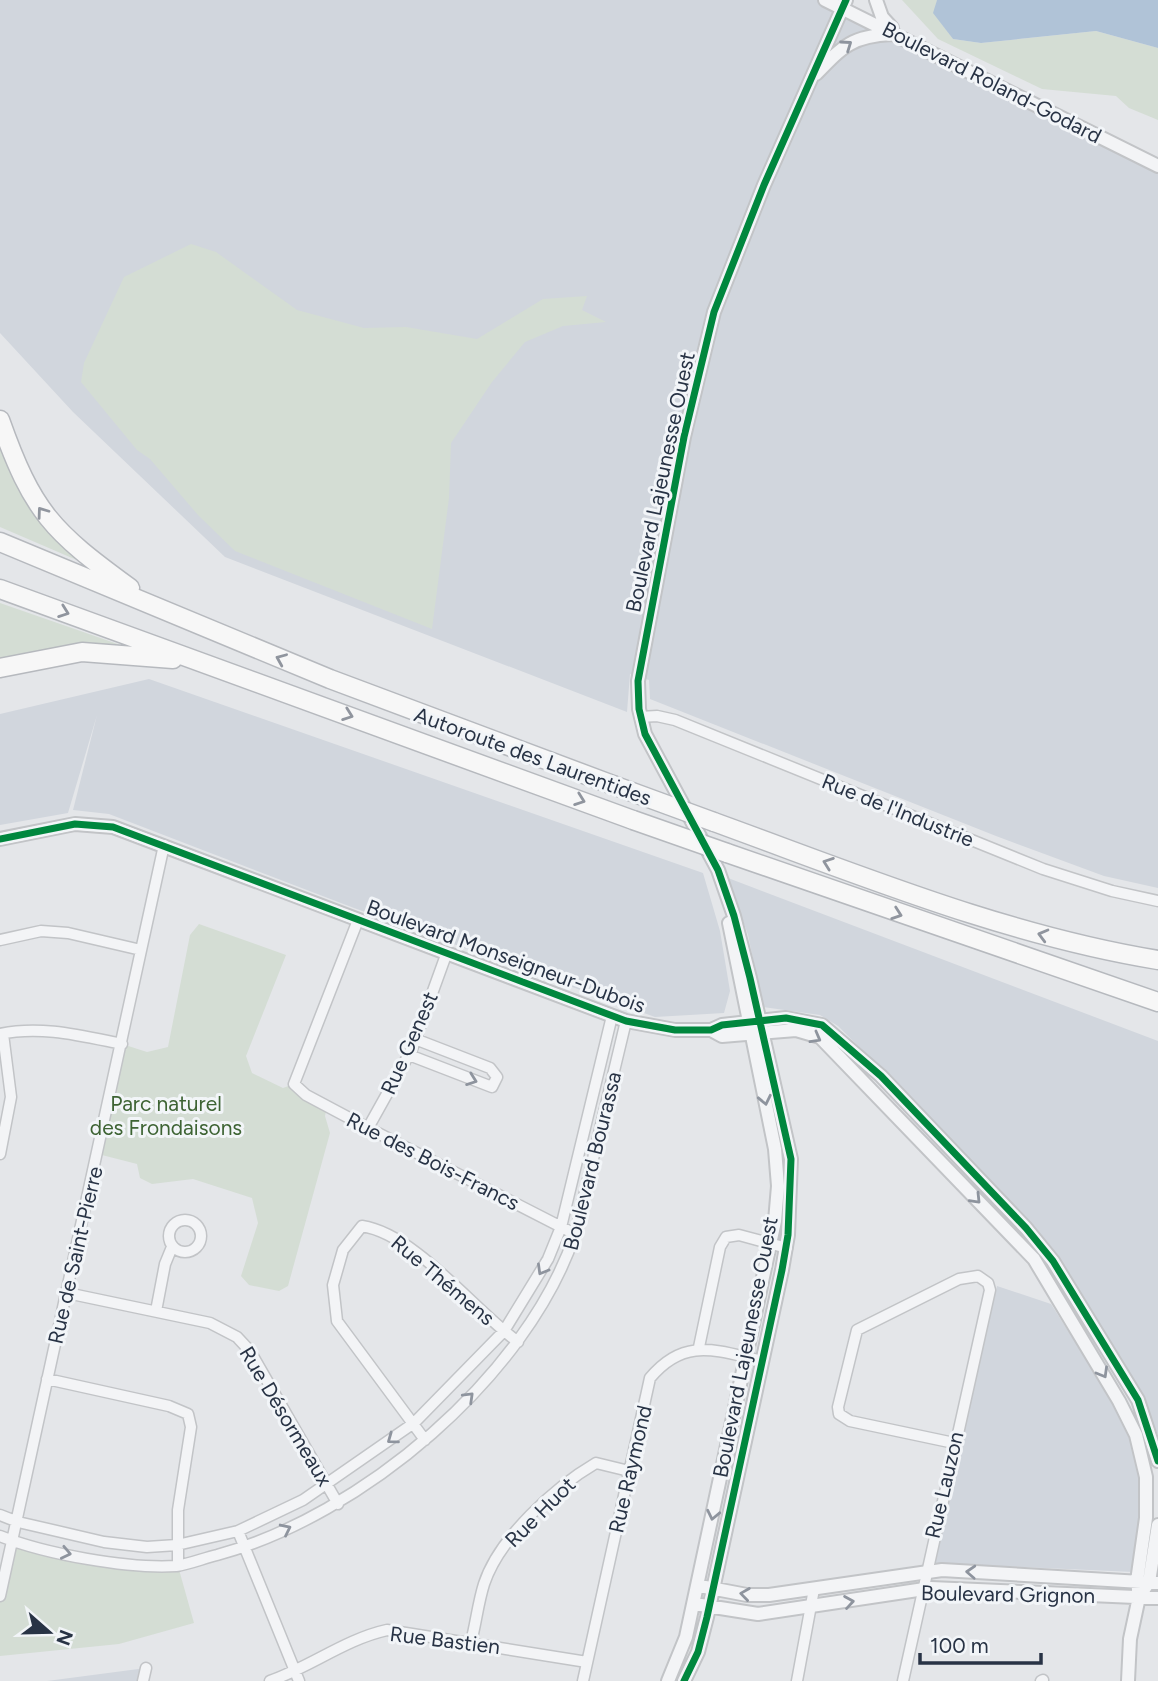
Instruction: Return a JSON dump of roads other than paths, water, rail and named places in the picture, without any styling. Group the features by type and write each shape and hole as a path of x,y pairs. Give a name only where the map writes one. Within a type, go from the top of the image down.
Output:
{"highway":[{"path":"0,420 24,483 50,523 74,546 156,607"},
{"name":"Autoroute des Laurentides","path":"0,541 352,688 714,822 974,914 1109,952 1158,960"},
{"name":"Autoroute des Laurentides","path":"0,589 633,820 1158,1002"},
{"path":"0,668 82,652 201,661"},
{"path":"1109,952 1158,967"},
{"path":"1108,986 1158,1009"}],"street":[{"name":"Boulevard Roland-Godard","path":"825,0 845,4 896,34 1158,166"},
{"path":"876,0 882,17 896,34"},
{"name":"Boulevard Lajeunesse Ouest","path":"684,1681 698,1652 709,1607 786,1248 791,1159 755,1027 726,895 714,862 649,742 640,717 640,669 699,368 715,312 744,236 845,4"},
{"path":"810,80 848,43 868,35 896,34"},
{"name":"Rue de l'Industrie","path":"640,717 657,716 675,720 1043,869 1112,891 1158,901"},
{"name":"Boulevard Monseigneur-Dubois","path":"4,836 89,824 113,827 446,955 652,1028 711,1030 722,1036 802,1018 833,1032 881,1076 1026,1228 1053,1261 1138,1400 1158,1461"},
{"name":"Rue de Saint-Pierre","path":"0,1596 164,845"},
{"name":"Rue des Bois-Francs","path":"358,920 294,1084 306,1095 575,1234"},
{"path":"0,940 41,931 68,933 141,950"},
{"name":"Rue Genest","path":"368,1128 408,1055 446,955"},
{"name":"Boulevard Bourassa","path":"0,1514 18,1522 136,1548 177,1545 238,1531 328,1485 414,1423 503,1331 548,1259 561,1227 612,1016"},
{"name":"Boulevard Bourassa","path":"0,1536 101,1560 177,1566 246,1547 338,1504 425,1440 476,1391 519,1342 565,1266 626,1021"},
{"name":"Boulevard Lajeunesse Ouest","path":"668,1681 686,1637 772,1244 778,1166 755,1027"},
{"name":"Boulevard Monseigneur-Dubois","path":"755,1027 805,1031 830,1045 1016,1239 1046,1275 1136,1435 1146,1477 1148,1582"},
{"path":"0,1154 2,1130 11,1097 2,1034 18,1030 65,1032 122,1044"},
{"path":"408,1055 492,1087 497,1077 490,1068 415,1039"},
{"name":"Rue Thémens","path":"425,1440 337,1321 333,1285 343,1250 362,1227 379,1229 405,1244 519,1342"},
{"path":"762,1361 699,1347 723,1241 732,1235 786,1248"},
{"path":"156,1311 165,1264 172,1247"},
{"name":"Rue Lauzon","path":"903,1681 925,1572 990,1290 984,1279 969,1275 864,1325 854,1336 839,1414 850,1421 954,1443"},
{"name":"Rue Désormeaux","path":"67,1293 211,1323 237,1337 250,1351 338,1504"},
{"name":"Rue Raymond","path":"583,1681 650,1378 669,1360 699,1347"},
{"path":"47,1379 169,1406 188,1414 191,1427 178,1510 177,1566"},
{"name":"Rue Huot","path":"471,1642 484,1583 503,1546 546,1500 589,1467 596,1463 629,1471"},
{"name":"Boulevard Monseigneur-Dubois","path":"1128,1681 1127,1655 1139,1597 1148,1582 1158,1525"},
{"path":"238,1531 297,1676"},
{"path":"101,1560 104,1542"},
{"name":"Boulevard Grignon","path":"697,1585 758,1595 925,1572 1148,1582"},
{"path":"797,1681 814,1588"},
{"name":"Boulevard Grignon","path":"693,1604 758,1614 922,1589 1158,1598"},
{"name":"Rue Bastien","path":"270,1681 297,1676 373,1633 387,1630 587,1662"},
{"path":"143,1681 146,1668"}],"water":[{"path":"937,0 1158,0 1158,48 1096,31 981,43 953,39 933,13"}],"park label":[{"name":"Parc naturel des Frondaisons","path":"166,1115"}]}
